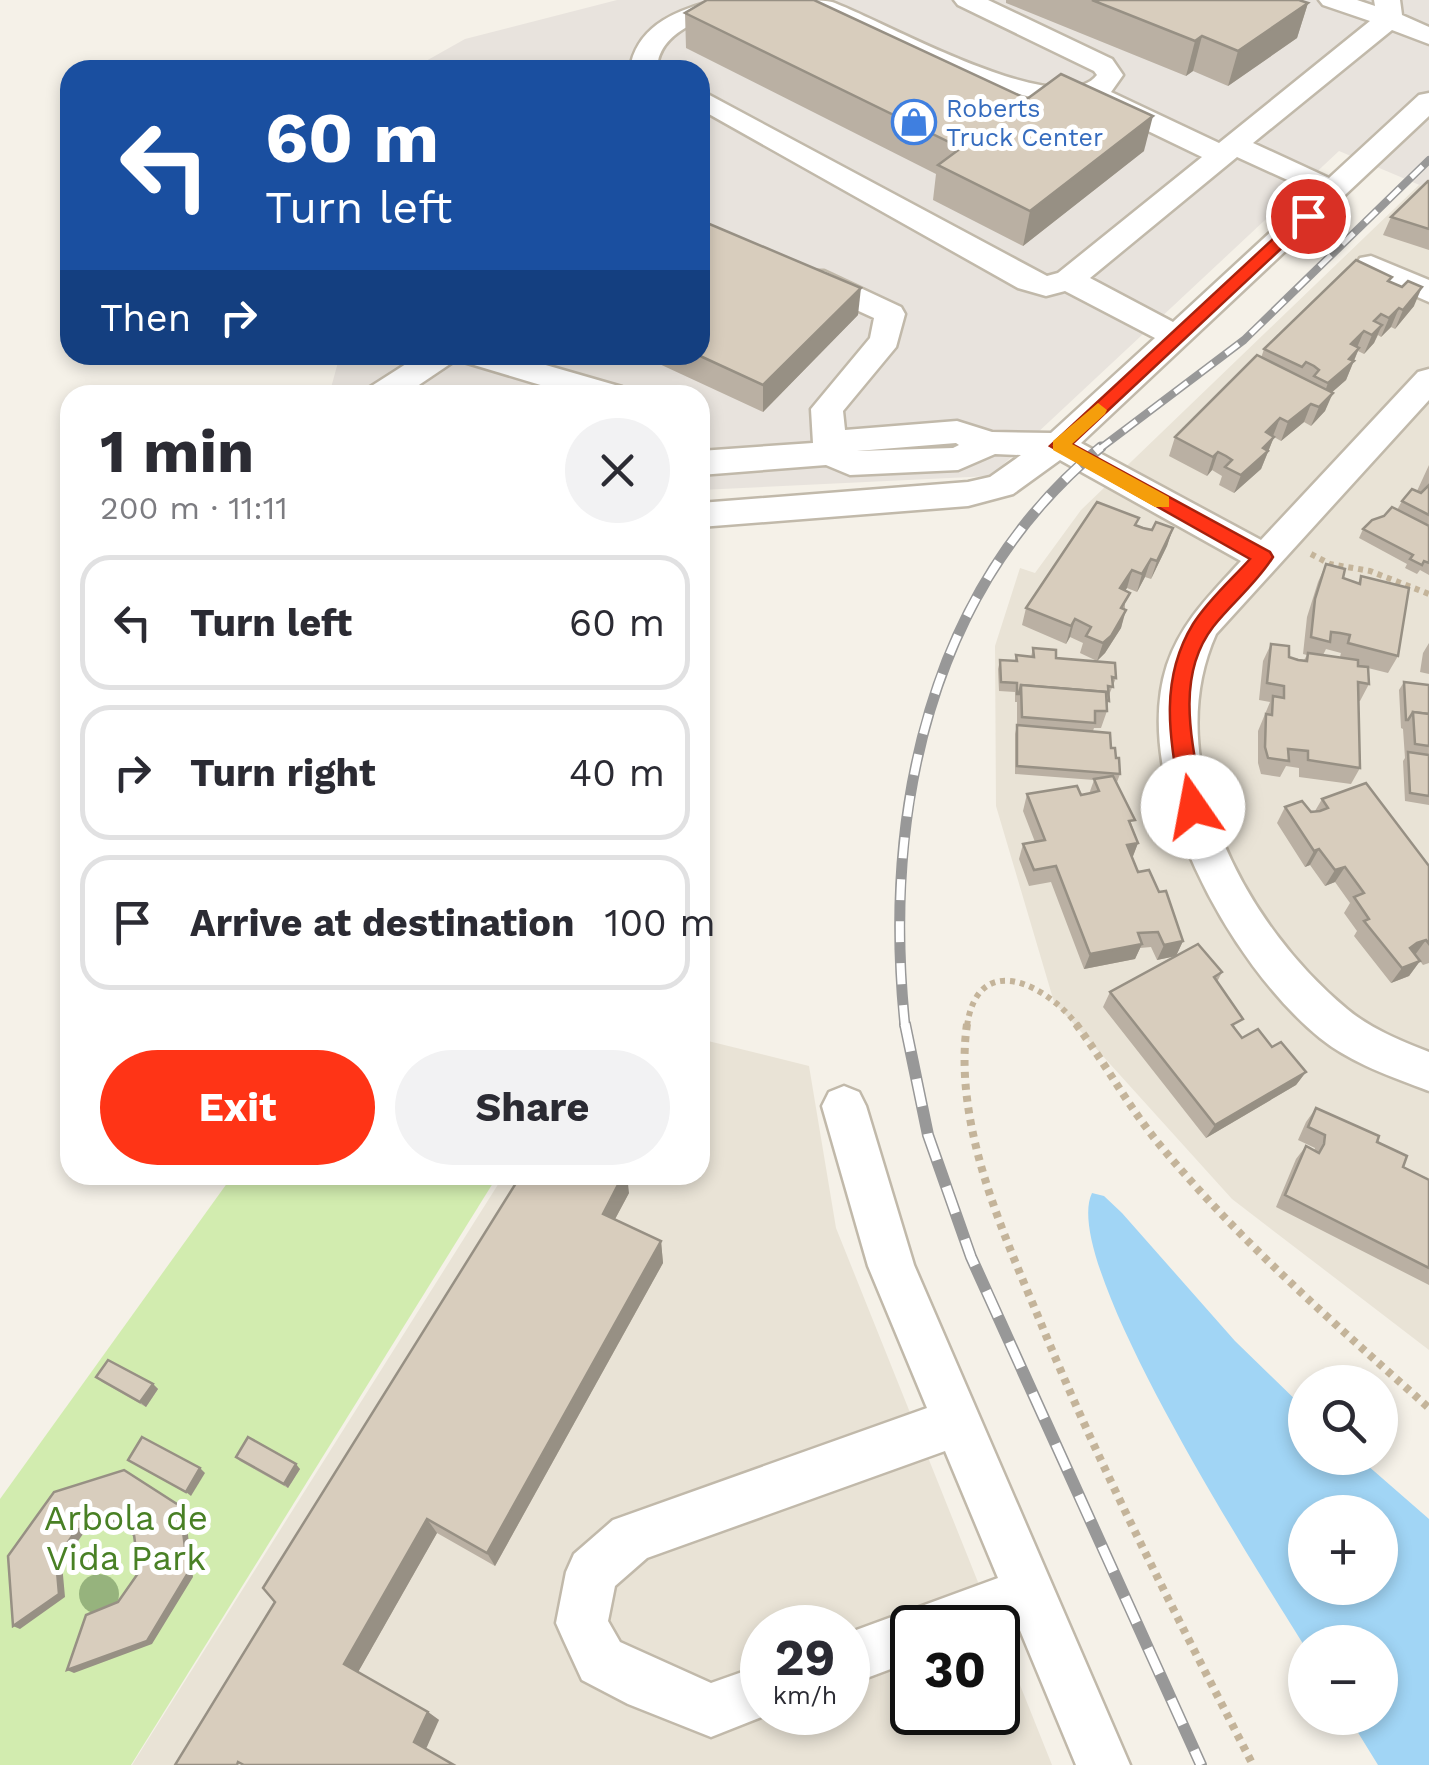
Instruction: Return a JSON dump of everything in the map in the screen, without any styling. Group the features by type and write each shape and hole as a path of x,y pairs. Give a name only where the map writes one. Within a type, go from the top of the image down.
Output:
{"street":[{"path":"644,60 644,53 661,34 712,8 745,0"},
{"path":"807,0 1031,94 1072,99 1103,86 1110,75 1103,65 967,0"},
{"path":"1332,0 1388,10 1429,36"},
{"path":"710,104 1046,286 1069,280 1228,150 1388,10"},
{"path":"1091,93 1334,191"},
{"path":"710,514 968,494 1001,486 1059,446 1429,102"},
{"path":"1371,265 1429,292"},
{"path":"786,266 890,314 886,340 826,409 830,454"},
{"path":"1069,280 1178,337"},
{"path":"397,385 427,365"},
{"path":"509,365 576,385"},
{"path":"1429,380 1202,626 1187,656 1178,725 1193,807 1228,887 1276,962 1332,1022 1361,1043 1429,1072"},
{"path":"710,461 830,454 850,440 957,432 990,444 1059,446 1263,557"},
{"path":"844,1106 891,1266 1103,1765"},
{"path":"740,1699 712,1710 647,1685 601,1661 582,1623 592,1572 631,1538 957,1422"},
{"path":"995,1605 1030,1592"}],"path":[{"path":"1310,554 1336,566 1370,572 1429,594"},
{"path":"1252,1765 1104,1467 998,1218 964,1100 959,1047 965,1014 976,994 992,980 1009,979 1049,996 1070,1016 1148,1134 1270,1262 1429,1408"}],"shaded area":[{"path":"617,0 1429,0 1429,189 1339,151 991,476 710,490 710,385 332,385 337,365 710,365 710,60 428,60 465,39"},
{"path":"1419,185 1429,189 1429,1350 1232,1199 1054,1002 996,806 995,646 1020,568 1035,573 1081,510"},
{"path":"710,1041 809,1066 836,1228 987,1605 890,1605 890,1735 1020,1735 1020,1685 1052,1765 132,1765 498,1185 710,1185"}],"green space":[{"name":"Arbola de Vida Park","path":"226,1185 492,1185 131,1765 0,1765 0,1499"}],"water":[{"path":"1092,1193 1104,1196 1122,1213 1235,1341 1288,1392 1288,1475 1379,1475 1429,1519 1429,1765 1378,1765 1359,1735 1398,1735 1398,1625 1292,1625 1170,1420 1105,1283 1090,1229"}],"building":[{"path":"707,0 814,0 1027,99 1061,74 1153,116 1030,211 938,165 961,148 685,13"},
{"path":"1092,0 1308,3 1238,51 1202,36 1195,41"},
{"path":"1429,181 1429,229 1391,217"},
{"path":"710,224 861,288 763,385 710,361"},
{"path":"1356,260 1392,277 1388,281 1402,287 1408,281 1422,287 1403,310 1399,308 1389,318 1381,314 1374,321 1382,325 1372,335 1364,331 1351,344 1359,348 1349,359 1354,361 1328,383 1314,376 1319,370 1314,366 1306,362 1302,367 1264,349"},
{"path":"1257,355 1333,393 1319,407 1311,404 1288,422 1280,418 1266,432 1274,437 1263,448 1268,451 1241,475 1225,467 1232,460 1226,456 1218,452 1213,457 1175,437"},
{"path":"1429,485 1429,515 1402,501 1412,489 1421,493"},
{"path":"1097,502 1139,518 1135,525 1143,528 1152,530 1156,522 1173,528 1157,561 1151,559 1142,574 1132,570 1120,588 1130,593 1121,608 1126,610 1103,643 1086,636 1091,627 1075,619 1071,626 1026,608"},
{"path":"1392,507 1429,526 1429,563 1424,561 1422,565 1410,559 1413,555 1363,529"},
{"path":"1326,564 1345,569 1343,578 1360,584 1361,576 1409,588 1398,656 1348,643 1350,635 1331,632 1330,642 1311,637 1315,599"},
{"path":"1271,644 1289,646 1289,657 1298,660 1307,661 1308,653 1358,660 1358,666 1368,667 1369,684 1358,682 1360,768 1308,760 1308,751 1288,749 1289,761 1268,758 1266,714 1272,715 1273,696 1284,698 1284,686 1267,683"},
{"path":"1033,648 1056,650 1056,658 1115,663 1116,678 1112,677 1113,687 1108,686 1109,701 1106,692 1021,685 1017,694 1017,683 1001,682 1000,660 1017,661 1016,655 1034,657"},
{"path":"1404,682 1429,685 1429,714 1413,712 1406,720"},
{"path":"1021,685 1106,692 1107,711 1095,711 1095,723 1022,717"},
{"path":"1413,712 1429,714 1429,746 1415,744"},
{"path":"1017,725 1110,733 1120,774 1017,766"},
{"path":"1408,752 1429,755 1429,796 1410,793"},
{"path":"1113,776 1135,820 1129,821 1138,843 1127,845 1138,872 1149,870 1159,892 1166,891 1183,941 1164,945 1158,932 1138,933 1142,944 1090,954 1056,866 1034,870 1023,844 1045,840 1027,794 1077,786 1081,795 1091,793 1099,791 1094,779"},
{"path":"1366,783 1429,866 1429,944 1426,940 1410,948 1420,961 1402,968 1364,921 1369,919 1354,897 1364,893 1345,867 1335,870 1319,849 1314,851 1285,807 1302,801 1311,812 1320,811 1328,808 1322,799"},
{"path":"1198,944 1222,972 1214,977 1243,1019 1232,1025 1242,1038 1258,1029 1272,1047 1281,1042 1306,1072 1215,1125 1110,992"},
{"path":"1316,1108 1379,1136 1377,1142 1407,1156 1403,1167 1429,1180 1429,1268 1285,1195 1306,1146 1319,1153 1324,1144 1325,1135 1308,1127"},
{"path":"515,1185 618,1185 603,1214 661,1241 487,1553 427,1519 344,1664 428,1712 414,1742 454,1765 238,1762 175,1765 275,1602 263,1588"},
{"path":"108,1360 153,1384 140,1402 96,1377"},
{"path":"142,1437 200,1468 186,1492 128,1460"},
{"path":"248,1437 296,1464 284,1484 236,1457"},
{"path":"124,1470 180,1506 188,1573 147,1641 67,1670 86,1615 118,1602 139,1572 134,1535 110,1519 76,1530 56,1560 59,1594 13,1626 8,1556 54,1492"}],"railway":[{"path":"1098,450 1244,340 1429,160"},
{"path":"905,1026 900,946 902,866 912,787 930,710 957,637 994,568 1042,504 1101,447"},
{"path":"905,1024 928,1135 971,1257 1201,1765"}],"slow traffic":[{"path":"1098,410 1059,446 1162,502"}],"place":[{"name":"Roberts Truck Center","path":"914,122"}],"route":[{"path":"1193,807 1178,725 1187,656 1202,626 1263,557 1059,446 1308,216"}]}
